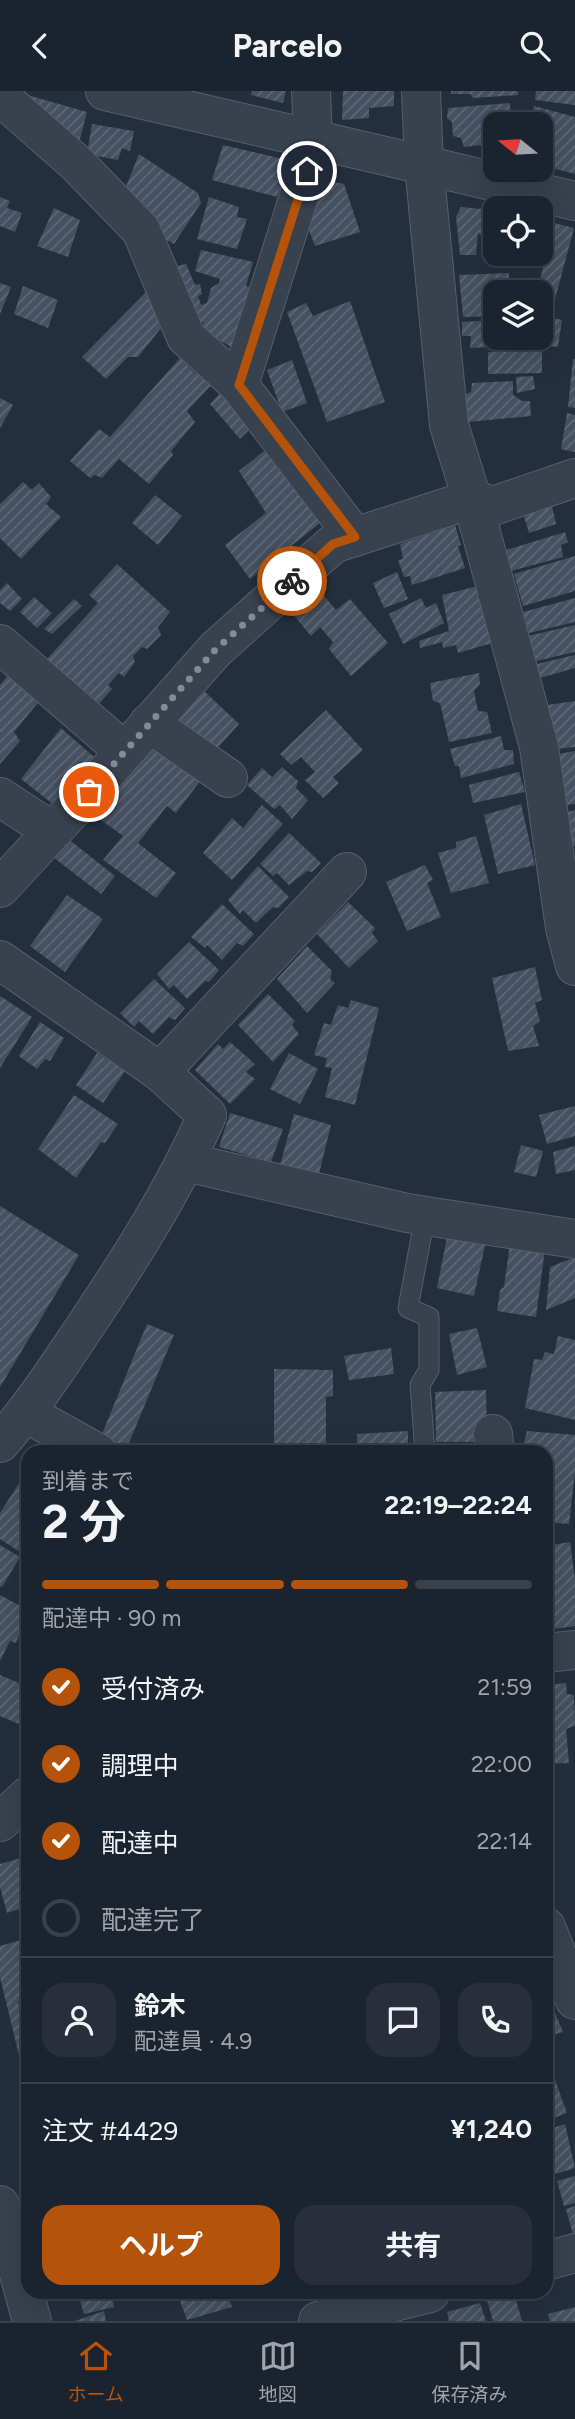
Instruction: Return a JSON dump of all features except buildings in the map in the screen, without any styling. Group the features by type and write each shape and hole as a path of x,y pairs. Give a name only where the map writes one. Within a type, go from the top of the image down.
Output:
{"street":[{"path":"105,91 575,201"},
{"path":"239,385 307,171 313,139 311,91"},
{"path":"421,91 424,165 449,425 472,499 539,747 565,929 575,966"},
{"path":"3,98 76,163 141,230 186,337 239,385 355,537"},
{"path":"0,888 230,636 333,544 472,499 494,506 575,478"},
{"path":"0,644 124,751"},
{"path":"149,723 228,778"},
{"path":"0,797 51,831"},
{"path":"160,1072 347,872"},
{"path":"0,960 160,1072 207,1115 186,1162 111,1288 26,1413 0,1443"},
{"path":"186,1162 425,1216 575,1239"},
{"path":"26,1413 84,1445"},
{"path":"553,1653 575,1650"},
{"path":"0,1822 21,1802"},
{"path":"553,1945 575,2000"},
{"path":"0,2205 21,2281"},
{"path":"553,2259 575,2253"},
{"path":"26,2299 32,2321"},
{"path":"318,2321 427,2300"}],"lane":[{"path":"424,1445 420,1385 429,1370 429,1317 408,1308 425,1216"}],"way so far":[{"path":"89,792 215,650 292,581"}],"route":[{"path":"292,581 333,544 355,537 239,385 307,171"}]}
